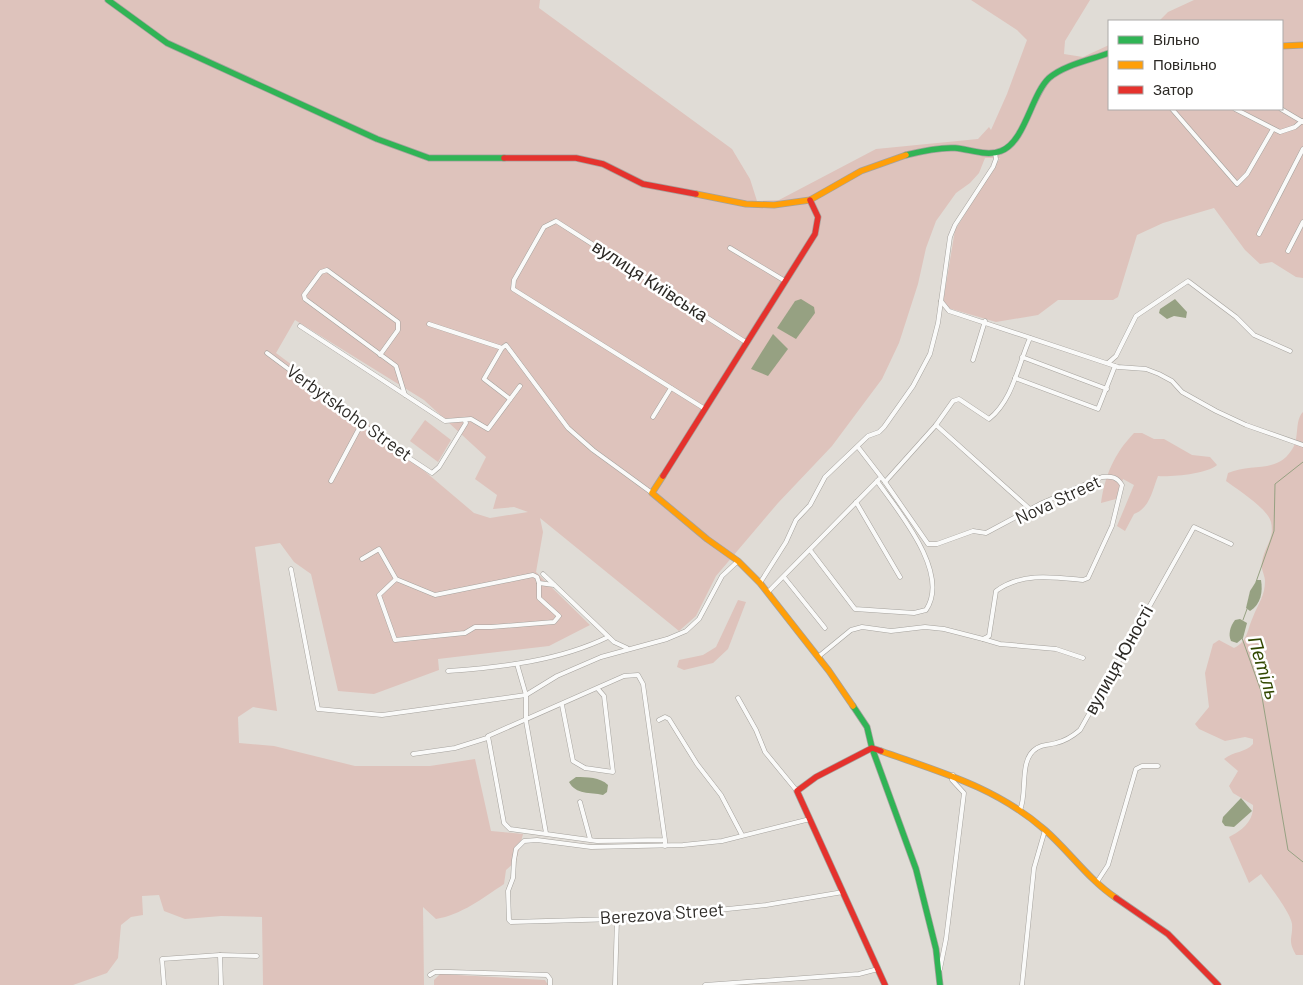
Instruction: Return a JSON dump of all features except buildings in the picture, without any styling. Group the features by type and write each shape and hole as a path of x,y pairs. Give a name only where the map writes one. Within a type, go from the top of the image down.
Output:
{"street":[{"path":"108,0 167,42 377,139 429,158 576,158 603,164 643,184 727,201 774,204 810,200 861,171 898,157 945,148 995,153 1007,149 1013,142 1048,80 1064,69 1108,53"},
{"path":"1283,46 1303,45"},
{"path":"1173,110 1237,184 1247,174 1272,129"},
{"path":"1237,110 1272,129 1287,131 1302,121 1283,110"},
{"path":"1259,234 1303,149"},
{"path":"760,583 786,542 796,520 810,505 825,477 868,436 879,432 884,427 914,386 930,354 941,301 950,237 955,225 993,167 996,159 995,153"},
{"path":"652,492 705,409 744,341 816,234 818,217 810,200"},
{"name":"вулиця Київська","path":"671,388 513,288 514,280 544,227 556,221 744,341"},
{"path":"1288,251 1303,222"},
{"path":"730,248 785,281"},
{"path":"380,355 398,330 398,322 327,270 321,272 304,295 305,299 380,355 396,366 405,395"},
{"path":"1108,363 1116,356 1136,316 1188,281 1236,317 1254,335 1290,350"},
{"path":"941,301 949,311 985,321 1115,366 1126,369 1146,369 1159,374 1172,381 1182,392 1246,425 1303,445"},
{"path":"972,360 985,321"},
{"path":"430,324 502,348"},
{"path":"300,326 445,422 471,419 488,429 520,386"},
{"path":"858,447 885,482 936,425 953,401 959,399 989,419 997,413 1007,398 1030,338"},
{"path":"510,399 484,379 502,348 506,345 568,428 593,450 652,492 707,539 738,561 768,592 799,635 818,657 867,727 872,748 916,870 936,949 940,985"},
{"name":"Verbytskoho Street","path":"267,352 397,450 432,473 438,467 466,423 465,421"},
{"path":"1022,357 1107,389"},
{"path":"1015,378 1098,408 1115,366"},
{"path":"653,417 671,388 705,409"},
{"path":"331,481 362,423"},
{"path":"936,425 1031,510"},
{"name":"Nova Street","path":"885,482 919,534 928,544 937,544 973,531 986,533 1102,477 1111,476 1119,479 1122,485 1112,526 1088,578 1083,580 1030,577 1002,586 996,591 989,636 983,639"},
{"path":"768,592 881,477"},
{"path":"810,550 855,609 914,613 926,610 933,590 919,542 877,481"},
{"path":"856,502 900,577"},
{"name":"вулиця Юності","path":"1020,810 1023,803 1026,769 1034,750 1040,746 1057,743 1080,730 1194,527 1231,544"},
{"path":"362,559 379,550 396,579 435,595 533,575 537,577 539,583 539,598 559,616 554,622 490,628 475,626 465,632 395,640 379,595 396,579"},
{"path":"291,569 318,709 382,715 526,695 558,676 601,657 627,648 670,638 693,626 722,576 738,561"},
{"path":"543,574 608,637 627,648"},
{"path":"784,577 825,628"},
{"path":"539,583 554,584"},
{"path":"818,657 851,630 862,627 891,630 944,629 1000,644 1056,649 1084,658"},
{"path":"448,671 517,664 564,654 608,637"},
{"path":"517,664 526,695 526,721 546,833"},
{"path":"413,754 455,748 487,738 624,676 638,675 642,679 665,846 722,841 810,819"},
{"path":"562,705 573,761 585,768 613,772 604,696 598,688"},
{"path":"738,698 756,730 765,752 797,791 884,985"},
{"path":"659,720 665,717 669,719 697,764 720,795 742,835"},
{"path":"487,738 504,823 514,830 612,842 665,840"},
{"path":"797,791 822,774 872,748 971,782 1020,810 1045,830 1109,894 1168,934 1218,985"},
{"path":"1097,882 1108,865 1136,769 1142,766 1158,766"},
{"path":"939,974 946,939 964,793 952,780 953,776"},
{"path":"580,802 590,839"},
{"path":"1022,985 1034,868 1045,830"},
{"name":"Berezova Street","path":"665,846 591,847 537,840 524,841 516,849 513,878 508,891 509,920 512,922 617,918 719,910 843,892"},
{"path":"615,985 617,918"},
{"path":"220,955 221,985"},
{"path":"164,985 162,959 220,955 257,956"},
{"path":"705,985 859,974 878,969"},
{"path":"430,975 434,972 450,972 547,976 550,979 550,985"}],"shaded area":[{"path":"0,0 540,0 539,8 732,149 750,179 757,201 779,200 876,149 978,139 989,127 991,130 1027,40 1017,30 971,0 1090,0 1065,41 1064,54 1083,57 1108,45 1108,110 1283,110 1283,20 1160,20 1168,12 1194,0 1303,0 1303,278 1296,277 1272,262 1260,264 1245,250 1214,208 1163,223 1137,235 1118,297 1113,300 1058,300 1038,315 996,322 948,308 943,302 955,230 1000,158 985,158 979,173 970,183 956,193 936,221 926,248 918,284 899,343 882,379 832,446 778,503 716,576 696,616 679,631 540,518 543,532 536,572 590,625 549,646 438,659 439,670 374,694 338,691 311,574 294,562 280,543 255,547 277,711 253,707 238,717 239,743 274,746 355,766 430,766 475,759 491,831 523,834 516,861 506,870 504,884 472,905 454,914 436,919 423,907 424,985 263,985 262,917 221,916 185,919 164,911 159,895 142,896 143,915 131,917 121,925 118,958 107,973 73,985 0,985","holes":["295,320 424,400 486,457 475,479 497,495 493,509 514,507 528,512 490,518 474,513 356,413 276,353"]},
{"path":"801,299 814,307 815,313 796,339 777,328 795,301"},
{"path":"1175,299 1187,312 1186,318 1174,316 1167,319 1159,313 1160,309"},
{"path":"773,334 788,349 768,376 751,369"},
{"path":"1303,412 1303,955 1296,955 1291,942 1292,924 1288,913 1261,874 1249,883 1229,837 1238,832 1249,821 1252,816 1253,805 1233,793 1229,786 1238,771 1224,759 1250,747 1253,744 1253,739 1245,737 1225,741 1199,729 1195,724 1209,707 1205,673 1213,644 1219,640 1234,648 1239,645 1246,635 1261,600 1265,586 1262,569 1263,557 1272,533 1269,517 1258,505 1226,481 1228,473 1281,461 1294,446 1299,419"},
{"path":"425,420 451,440 438,462 410,441"},
{"path":"1134,433 1142,433 1154,439 1164,439 1192,455 1210,457 1217,465 1198,473 1158,476 1144,508 1134,514 1125,531 1117,526 1134,485 1123,479 1116,499 1101,503 1105,483 1112,465 1121,449"},
{"path":"1257,580 1261,580 1262,589 1257,605 1250,611 1246,608 1250,591"},
{"path":"738,600 746,602 728,649 713,663 684,670 677,667 679,660 703,655 716,647"},
{"path":"1240,619 1247,623 1243,638 1237,643 1231,641 1230,633 1233,622"},
{"path":"576,777 589,777 601,780 608,785 607,792 603,795 579,791 569,782"},
{"path":"1241,798 1252,811 1234,827 1225,826 1222,822 1223,817"},
{"path":"440,974 545,980 548,985 434,985 434,980"}],"waterway":[{"name":"Петіль","path":"1256,582 1274,531 1275,484 1303,462"},
{"name":"Петіль","path":"1243,620 1247,609"},
{"name":"Петіль","path":"1242,638 1261,691 1288,850 1303,862"}],"traffic: fast":[{"path":"108,0 167,43 377,139 429,158 504,158"},
{"path":"906,155 949,148 984,153 1001,151 1016,138 1037,95 1049,78 1070,66 1108,53"},
{"path":"853,706 867,727 872,748 916,869 936,949 940,985"}],"traffic: slow":[{"path":"1283,46 1303,45"},
{"path":"696,194 746,204 774,205 810,200 861,171 906,155"},
{"path":"663,476 652,493 707,539 738,561 760,583 829,671 853,706"},
{"path":"881,751 967,782 1007,802 1045,830 1097,883 1116,898"}],"traffic: jam":[{"path":"504,158 576,158 603,164 643,184 696,194"},
{"path":"663,476 815,234 818,217 810,200"},
{"path":"881,751 872,748 816,777 797,791 885,985"},
{"path":"1116,898 1168,934 1218,985"}]}
